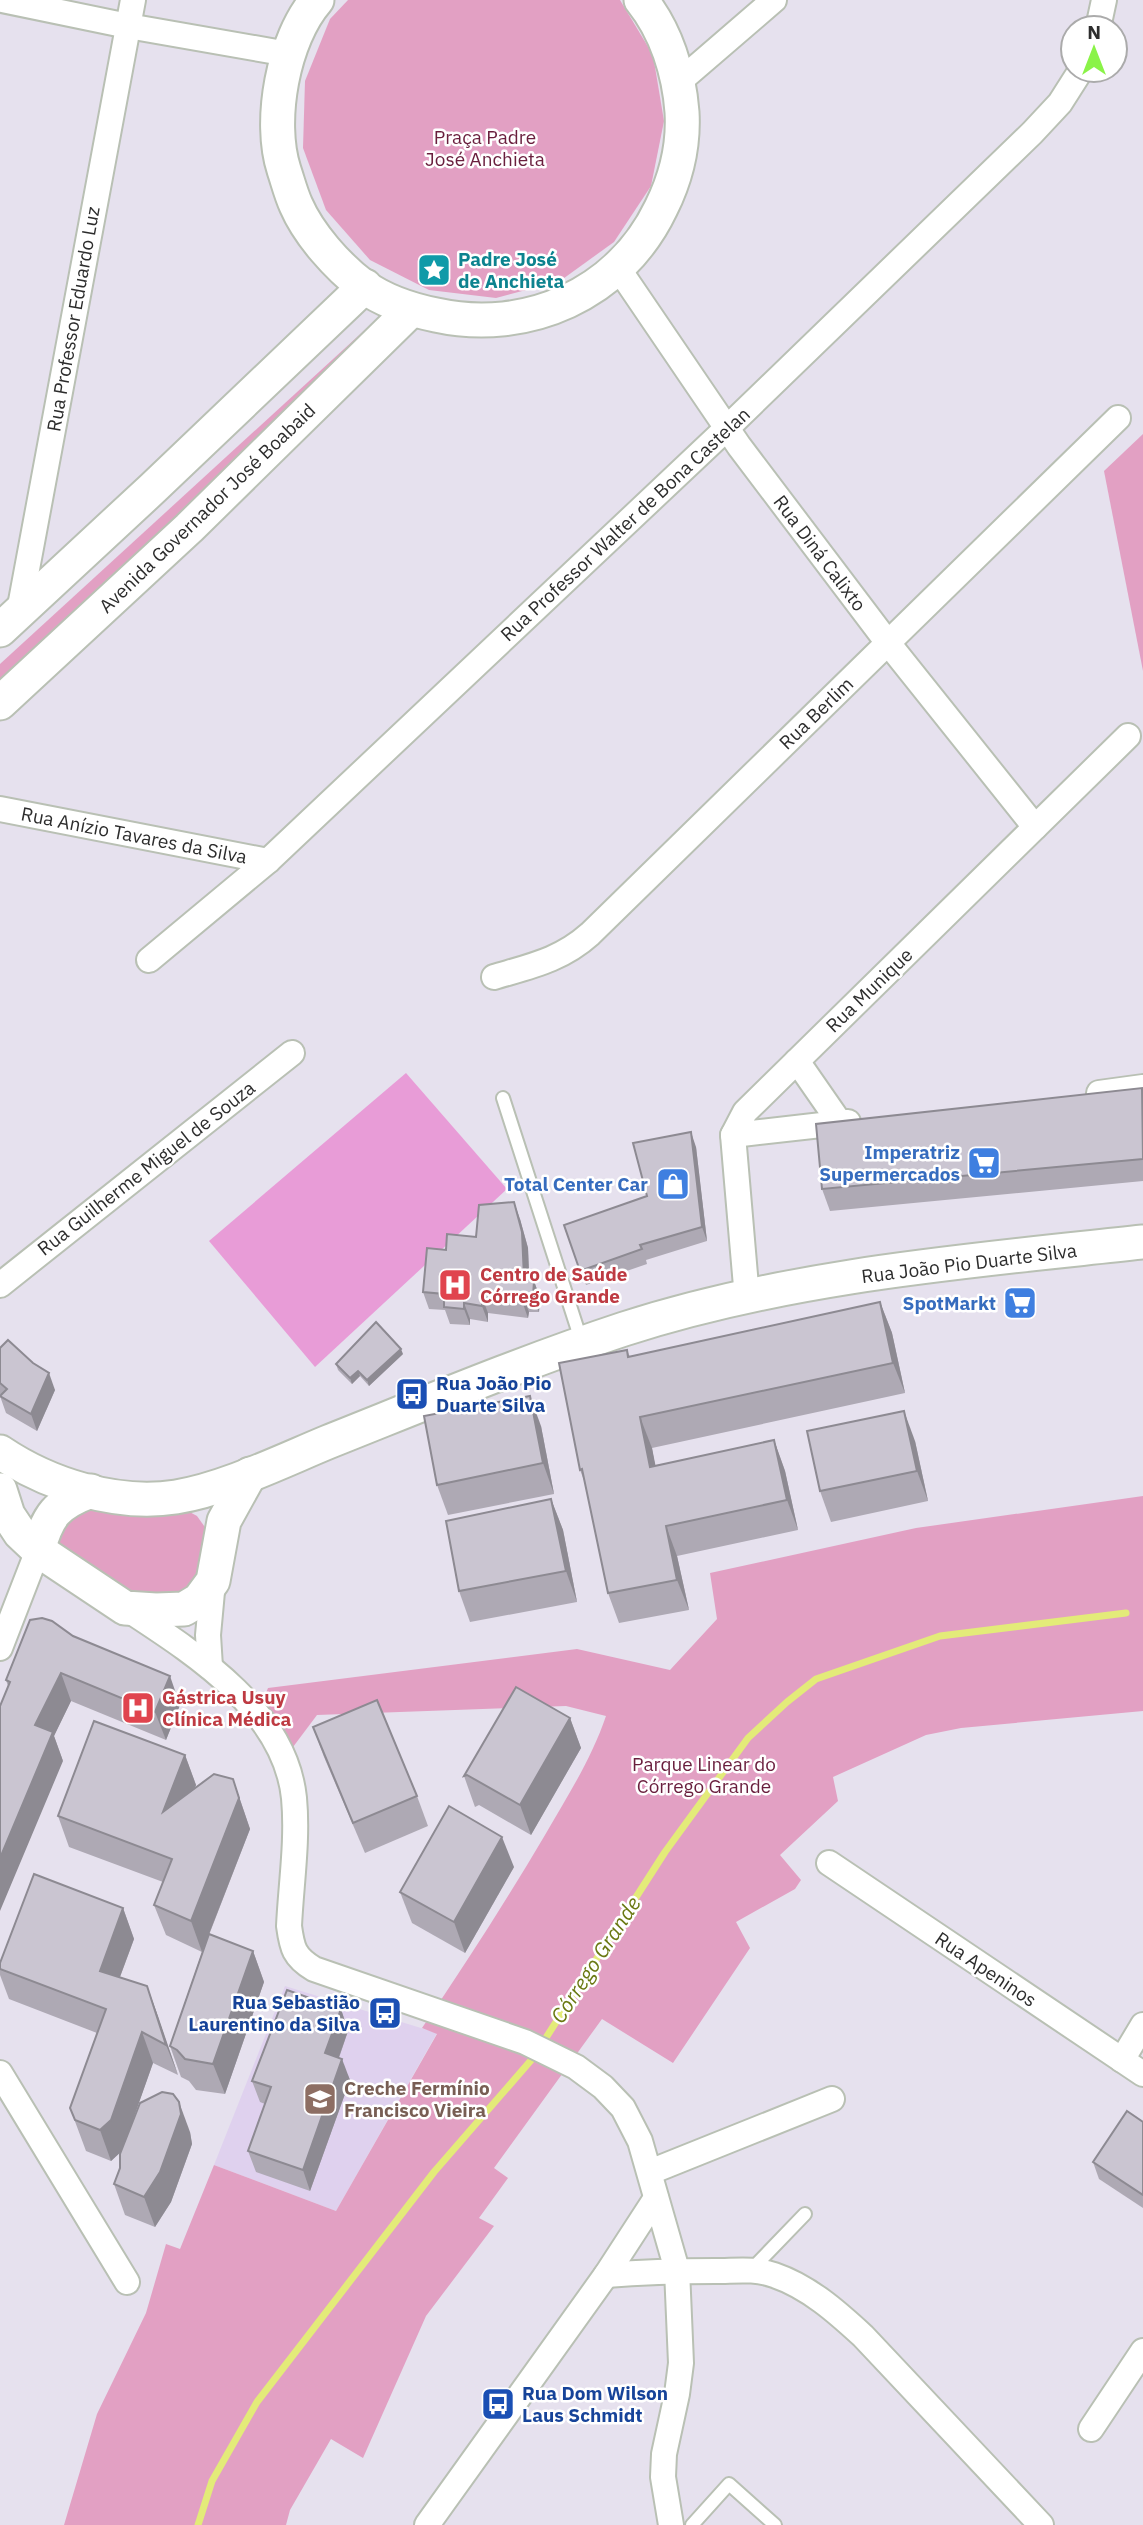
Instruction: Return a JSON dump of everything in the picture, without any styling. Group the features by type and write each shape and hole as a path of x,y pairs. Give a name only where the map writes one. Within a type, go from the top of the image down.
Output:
{"street":[{"path":"2,0 128,26 288,54"},
{"name":"Rua Professor Eduardo Luz","path":"10,621 133,0"},
{"path":"317,0 288,54 277,105 280,158 297,207 326,251 365,286 411,310 465,321 520,318 572,300 618,268 651,229 673,183 683,133 680,81 656,18 641,0"},
{"path":"680,81 774,0"},
{"name":"Rua Professor Walter de Bona Castelan","path":"149,960 268,861 727,428 1032,133 1060,103 1072,84"},
{"name":"Rua Diná Calixto","path":"618,268 727,428 888,643 1035,827"},
{"path":"10,621 365,286"},
{"name":"Avenida Governador José Boabaid","path":"0,703 189,528 411,310"},
{"name":"Rua Berlim","path":"494,977 548,961 574,948 1118,418"},
{"path":"153,488 189,528"},
{"name":"Rua Munique","path":"733,1135 745,1112 1128,736"},
{"name":"Rua Anízio Tavares da Silva","path":"0,809 268,861"},
{"name":"Rua Guilherme Miguel de Souza","path":"0,1285 292,1053"},
{"path":"797,1061 840,1123"},
{"path":"1074,1096 1143,1087"},
{"path":"747,1297 733,1135 867,1120"},
{"name":"Rua João Pio Duarte Silva","path":"0,1452 56,1482 91,1491 137,1498 179,1496 250,1474 582,1344 692,1310 813,1284 877,1274 1143,1242"},
{"path":"210,1667 208,1636 220,1540 224,1521 250,1474"},
{"path":"0,1490 8,1516 37,1550 195,1654 233,1687 265,1724 283,1757 294,1797 289,1926 292,1944 299,1960 314,1969 525,2042 576,2067 603,2087 623,2108 640,2141 677,2270 681,2363 664,2454 663,2477 671,2525"},
{"path":"0,1648 44,1530 53,1515 68,1500 91,1491"},
{"path":"179,1496 198,1506 212,1519 220,1540"},
{"path":"125,1608 184,1609 199,1600 213,1581"},
{"name":"Rua Apeninos","path":"829,1863 1143,2074"},
{"path":"1122,2060 1143,2025"},
{"path":"0,2073 127,2282"},
{"path":"650,2172 832,2099"},
{"path":"427,2525 606,2275 656,2198"},
{"path":"606,2275 752,2269 775,2275 803,2288 833,2308 863,2336 1041,2525"},
{"path":"1091,2429 1140,2360"}],"lane":[{"path":"503,1098 582,1344"},
{"path":"752,2269 805,2214"},
{"path":"692,2525 729,2484 775,2525"}],"shaded area":[{"path":"406,1073 507,1189 315,1367 209,1241"},
{"name":"Creche Fermínio Francisco Vieira","path":"285,1986 437,2033 336,2211 214,2165"}],"green space":[{"name":"Praça Padre José Anchieta","path":"348,0 620,0 653,55 664,121 651,186 614,242 560,281 496,298 429,290 370,260 326,210 303,148 305,81 330,19"},
{"path":"368,327 378,334 0,682 0,664"},
{"path":"1143,434 1143,671 1104,471"},
{"name":"Parque Linear do Córrego Grande","path":"1143,1496 1143,1711 961,1728 926,1735 833,1777 838,1801 780,1855 801,1880 795,1889 736,1922 750,1948 673,2063 602,2019 494,2168 508,2178 479,2218 494,2226 426,2316 363,2458 331,2439 290,2510 286,2525 64,2525 97,2414 146,2313 166,2244 180,2249 214,2165 336,2211 437,2034 422,2028 545,1835 586,1762 606,1716 566,1706 317,1715 293,1747 263,1700 268,1688 577,1649 670,1670 717,1619 710,1573 916,1528"},
{"path":"91,1497 175,1504 197,1516 214,1540 205,1578 183,1601 129,1601 45,1549 57,1521"}],"building":[{"name":"Imperatriz Supermercados","path":"1142,1088 1143,1159 822,1189 816,1124"},
{"path":"691,1132 702,1227 640,1245 642,1249 580,1271 564,1225 647,1196 633,1143"},
{"path":"514,1202 522,1232 524,1278 534,1281 533,1296 523,1296 522,1301 482,1297 482,1306 464,1303 464,1309 444,1307 444,1294 423,1292 427,1248 446,1250 447,1234 476,1237 479,1205"},
{"path":"880,1302 893,1363 640,1417 650,1467 774,1440 787,1500 666,1526 677,1580 608,1593 559,1363 627,1350 628,1357"},
{"path":"376,1322 401,1349 367,1380 358,1371 350,1378 336,1364"},
{"path":"8,1340 33,1363 49,1373 31,1414 0,1396 7,1389 0,1383 0,1348"},
{"path":"530,1396 543,1463 437,1485 424,1416"},
{"path":"904,1411 917,1471 820,1491 807,1431"},
{"path":"551,1499 566,1571 459,1591 446,1521"},
{"path":"42,1618 52,1621 73,1636 170,1676 155,1712 61,1673 35,1725 53,1732 0,1858 0,1706 10,1682 6,1680 30,1620"},
{"path":"516,1687 570,1718 520,1805 467,1775 464,1776"},
{"path":"377,1700 417,1796 353,1823 313,1727"},
{"path":"94,1721 185,1755 163,1812 214,1774 233,1779 239,1798 191,1921 154,1905 172,1859 58,1816"},
{"path":"449,1806 502,1837 454,1922 400,1892"},
{"path":"34,1874 123,1908 100,1971 147,1986 166,2045 142,2032 111,2120 100,2130 75,2120 70,2108 106,2009 0,1969"},
{"path":"209,1934 253,1951 213,2064 185,2059 170,2046"},
{"path":"287,1990 341,2009 325,2053 342,2059 303,2170 248,2151 271,2087 252,2081"},
{"path":"162,2092 173,2094 179,2102 181,2114 160,2172 144,2197 114,2184 120,2168 120,2154 140,2103"},
{"path":"1127,2111 1143,2122 1143,2195 1093,2162"}],"waterway":[{"name":"Córrego Grande","path":"198,2525 212,2481 257,2402 434,2172 533,2058 665,1852 748,1738 816,1679 940,1636 1126,1613"}],"place":[{"name":"Padre José de Anchieta","path":"434,270"},
{"name":"Imperatriz Supermercados","path":"984,1163"},
{"name":"Total Center Car","path":"673,1184"},
{"name":"Centro de Saúde Córrego Grande","path":"455,1285"},
{"name":"SpotMarkt","path":"1020,1303"},
{"name":"Rua João Pio Duarte Silva","path":"412,1394"},
{"name":"Gástrica Usuy Clínica Médica","path":"138,1708"},
{"name":"Rua Sebastião Laurentino da Silva","path":"385,2013"},
{"name":"Creche Fermínio Francisco Vieira","path":"320,2099"},
{"name":"Rua Dom Wilson Laus Schmidt","path":"498,2404"}]}
